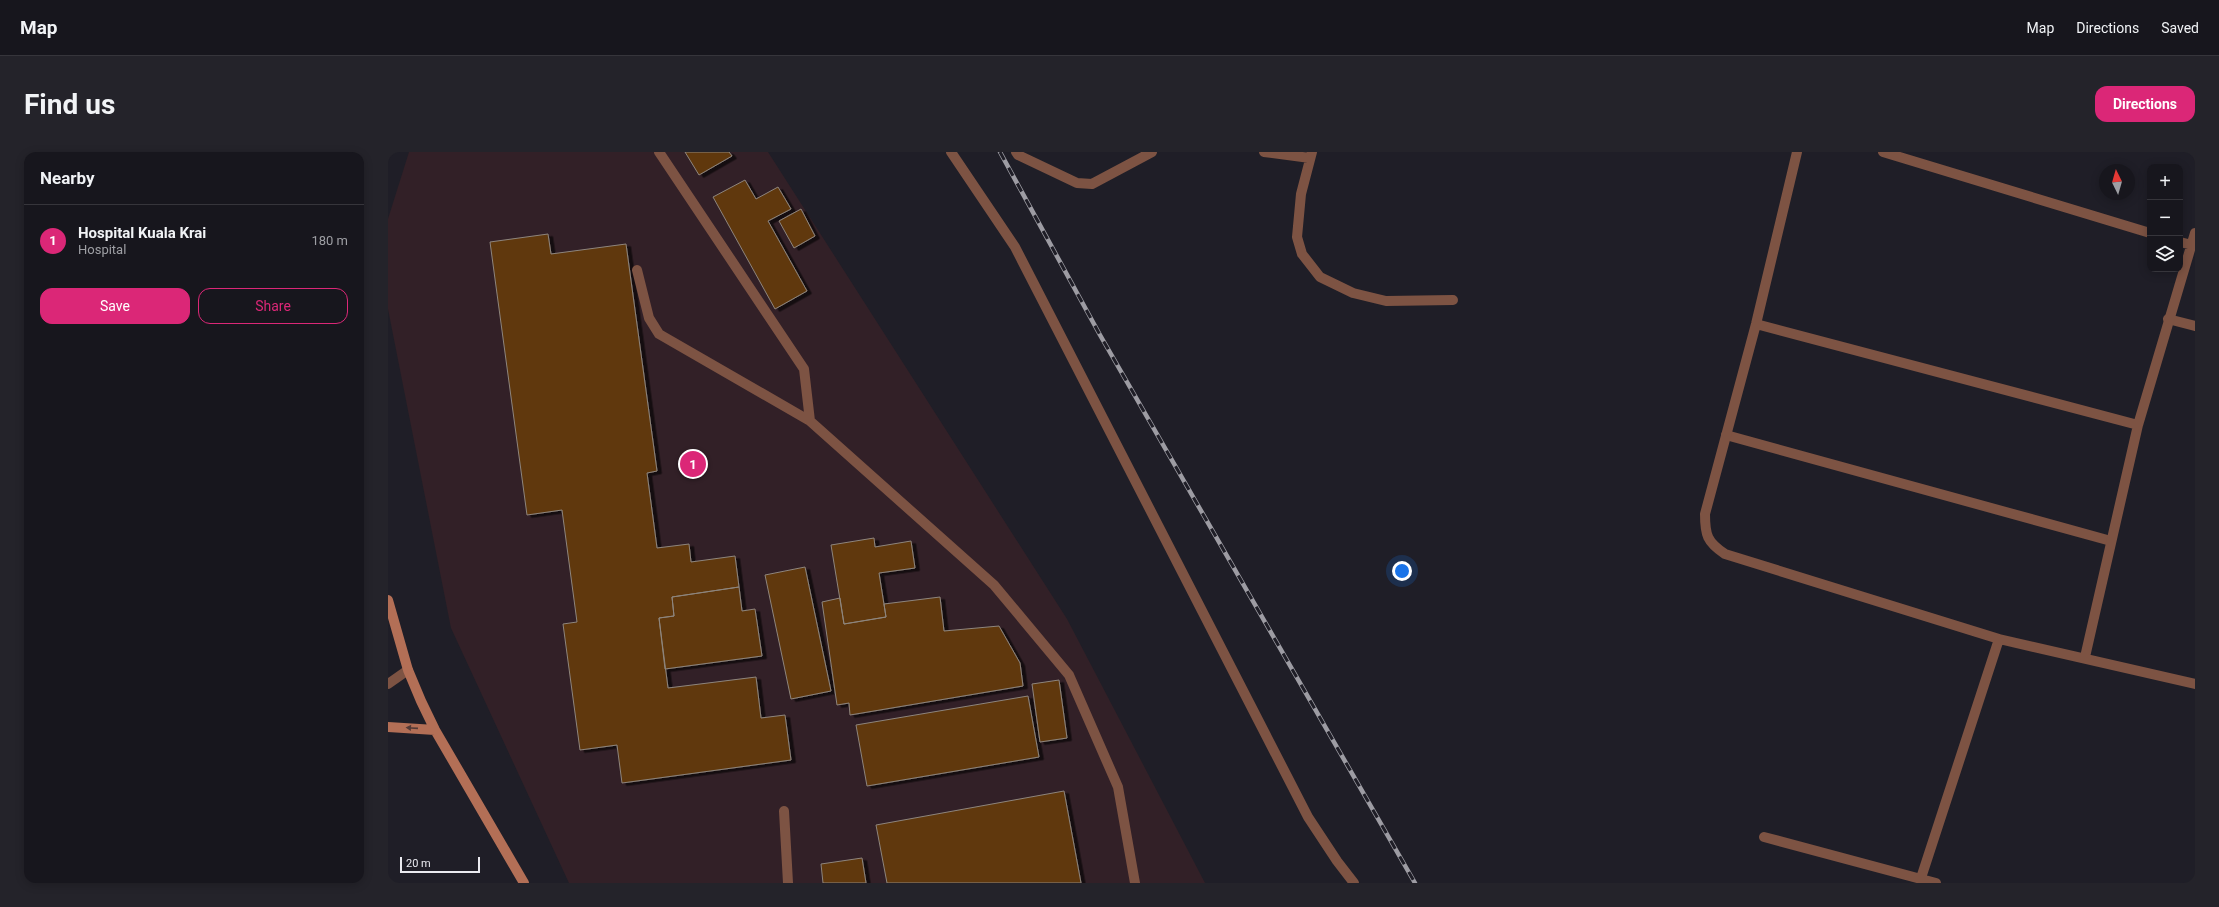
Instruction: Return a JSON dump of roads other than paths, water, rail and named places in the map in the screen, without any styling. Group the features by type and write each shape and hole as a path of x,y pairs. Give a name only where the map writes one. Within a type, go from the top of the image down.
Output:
{"main road":[{"path":"388,600 408,670 435,730 524,883"},
{"path":"388,727 435,730"}],"street":[{"path":"659,152 804,369 810,421"},
{"path":"951,152 1015,247 1308,816 1337,861 1354,883"},
{"path":"1016,152 1018,155 1077,184 1092,184 1152,152"},
{"path":"1264,152 1311,155 1301,194 1297,237 1302,254 1320,277 1353,293 1386,301 1454,300"},
{"path":"1797,152 1756,324 1705,514 1705,531 1713,546 1725,554 1999,639 2085,657 2195,684"},
{"path":"1883,152 2147,232"},
{"path":"2085,657 2138,425 2168,319 2195,233"},
{"path":"2183,243 2192,245"},
{"path":"637,270 649,318 659,334 810,421 994,585 1069,675 1118,787 1136,883"},
{"path":"2168,319 2195,326"},
{"path":"1756,324 2138,425"},
{"path":"1726,434 2111,541"},
{"path":"1921,878 1999,639"},
{"path":"388,684 408,670"},
{"path":"784,811 788,883"},
{"path":"1764,837 1936,883"}],"railway":[{"path":"1000,152 1100,335 1415,883"}],"place":[{"name":"Hospital Kuala Krai","path":"693,464"}]}
